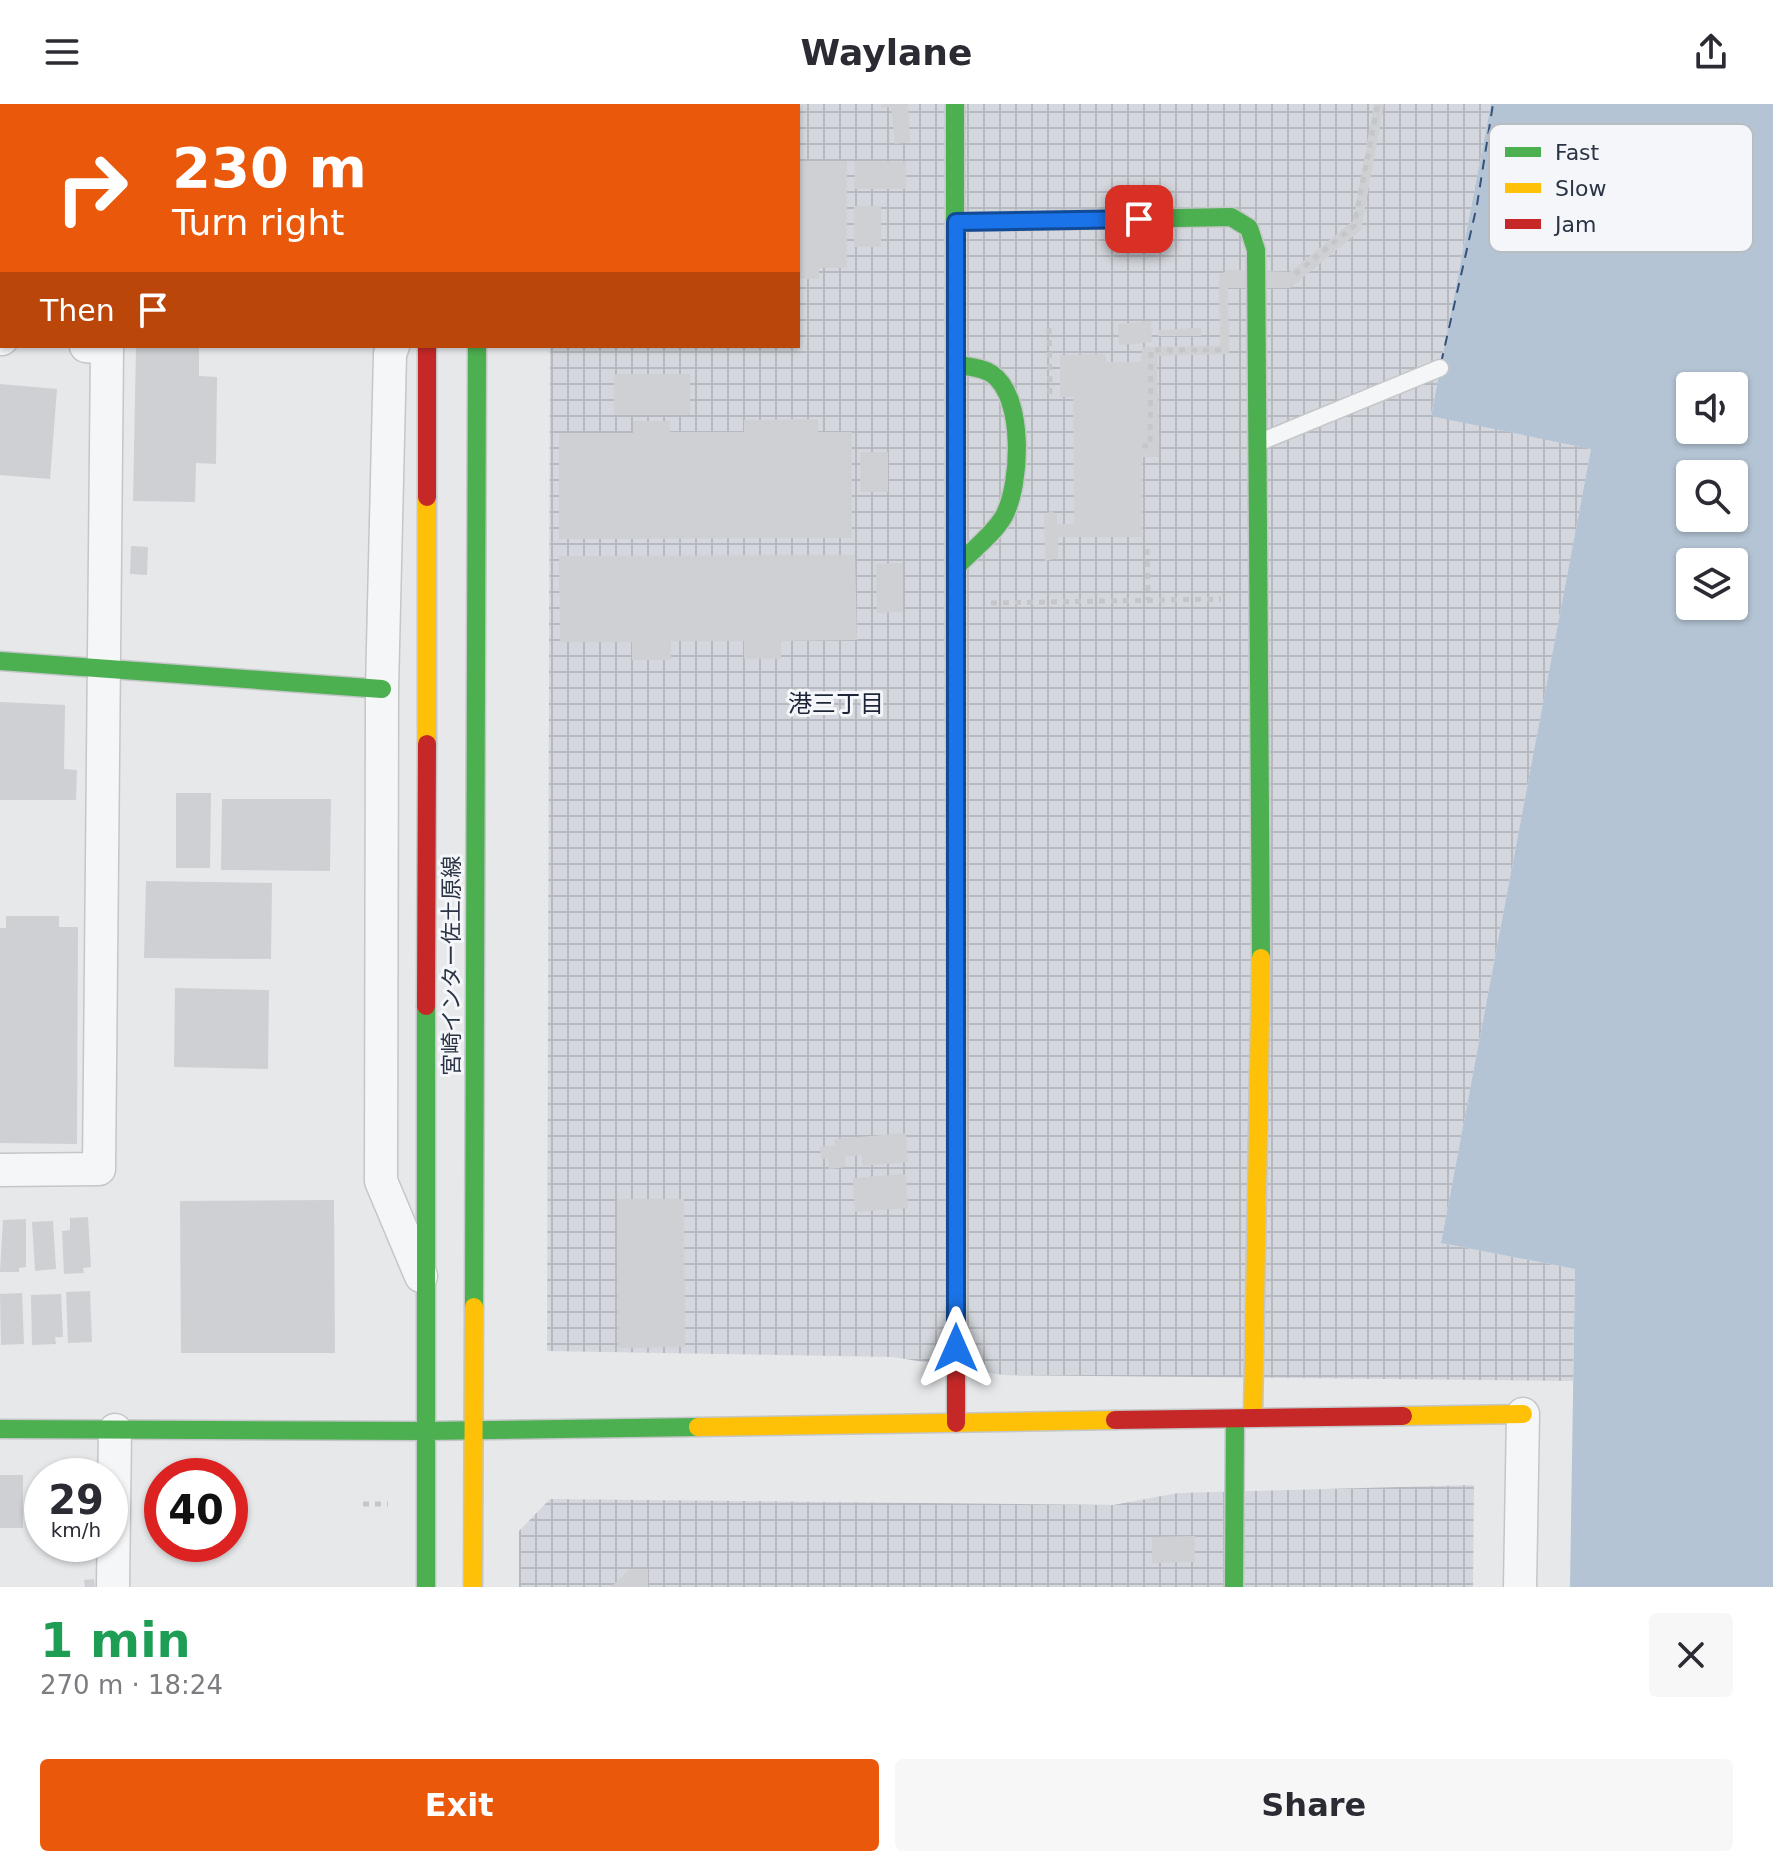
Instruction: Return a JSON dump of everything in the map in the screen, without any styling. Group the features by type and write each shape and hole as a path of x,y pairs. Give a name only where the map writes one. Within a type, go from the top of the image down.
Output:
{"street":[{"path":"955,104 956,1423"},
{"path":"956,222 1231,217 1249,228 1256,250 1261,1022 1234,1587"},
{"path":"0,1170 99,1169 107,348"},
{"path":"392,348 382,689 381,1181 426,1290"},
{"name":"宮崎インター佐土原線","path":"426,1587 427,348"},
{"name":"宮崎インター佐土原線","path":"473,1587 477,348"},
{"path":"956,364 994,375 1011,398 1015,426 1013,490 1003,516 957,566"},
{"path":"0,661 382,689"},
{"path":"0,1429 426,1431 1523,1414 1520,1587"},
{"path":"113,1587 115,1430"}],"lane":[{"path":"1259,443 1440,368"}],"path":[{"path":"1049,328 1051,406"},
{"path":"1147,549 1148,600"},
{"path":"986,593 984,603 1226,599"}],"shaded area":[{"path":"800,104 1491,104 1431,415 1591,449 1441,1243 1575,1269 1573,1381 1003,1375 893,1357 547,1351 550,348 800,348"},
{"path":"1474,1485 1473,1587 519,1587 519,1531 550,1499 1113,1505 1178,1493"}],"water":[{"path":"1491,104 1773,104 1773,1587 1570,1587 1575,1269 1441,1243 1591,449 1431,416"}],"building":[{"path":"881,104 908,104 910,142 895,144 891,107 881,108"},
{"path":"1374,104 1384,104 1361,230 1290,288 1228,288 1229,354 1157,356 1159,457 1142,457 1142,537 1058,537 1058,558 1045,561 1044,515 1051,511 1057,515 1057,524 1074,524 1073,397 1060,397 1060,355 1105,354 1106,362 1141,362 1142,347 1220,346 1219,275 1228,270 1290,272 1353,221"},
{"path":"800,161 847,161 847,268 819,268 819,279 800,279"},
{"path":"855,161 906,162 906,189 854,189"},
{"path":"854,206 881,206 881,247 854,247"},
{"path":"1151,321 1152,342 1119,345 1118,324"},
{"path":"1201,328 1201,336 1158,336 1158,330"},
{"path":"136,348 199,348 199,376 217,377 216,464 196,463 195,502 133,501"},
{"path":"614,374 690,374 690,415 614,415"},
{"path":"0,384 57,389 50,479 0,475"},
{"path":"818,419 818,432 852,432 852,538 559,539 559,433 633,433 633,421 670,421 670,432 744,432 744,420"},
{"path":"860,452 888,452 888,492 860,492"},
{"path":"131,546 148,547 147,575 130,574"},
{"path":"855,555 857,640 781,641 781,659 744,659 744,641 671,641 671,660 632,660 632,642 560,642 559,556"},
{"path":"903,563 903,612 877,613 876,564"},
{"path":"0,702 65,705 64,769 77,770 76,800 0,800"},
{"path":"176,793 211,793 210,868 176,868"},
{"path":"222,799 331,799 330,871 221,870"},
{"path":"146,881 272,883 271,959 144,958"},
{"path":"6,916 59,916 59,927 78,927 77,1144 0,1143 0,928 6,928"},
{"path":"175,988 269,990 268,1069 174,1067"},
{"path":"906,1133 908,1162 863,1166 861,1155 845,1157 846,1167 829,1169 828,1158 821,1159 820,1147 835,1145 834,1139"},
{"path":"906,1174 908,1208 855,1212 853,1178"},
{"path":"617,1199 684,1199 685,1347 618,1348"},
{"path":"334,1200 335,1353 181,1353 180,1201"},
{"path":"88,1217 91,1267 83,1268 84,1273 64,1274 62,1231 70,1230 70,1218"},
{"path":"26,1219 26,1267 19,1268 19,1272 0,1272 3,1220"},
{"path":"53,1221 56,1269 35,1271 32,1222"},
{"path":"90,1291 92,1342 68,1343 66,1292"},
{"path":"22,1293 24,1344 1,1345 0,1294"},
{"path":"61,1294 63,1337 55,1337 56,1344 32,1345 31,1295"},
{"path":"0,1475 23,1475 23,1528 0,1528"},
{"path":"1195,1536 1195,1562 1152,1563 1152,1537"},
{"path":"630,1569 648,1569 648,1587 611,1587"},
{"path":"94,1579 95,1587 85,1587 84,1580"}],"ferry route":[{"path":"1490,124 1493,104"},
{"path":"1441,363 1477,205 1489,129"}],"traffic: fast":[{"path":"955,104 955,639"},
{"path":"956,222 1231,217 1249,228 1256,250 1261,958"},
{"path":"474,1307 477,348"},
{"path":"956,364 988,372 1003,385 1015,421 1017,442 1014,484 1004,516 957,566"},
{"path":"0,661 382,689"},
{"path":"426,1006 426,1587"},
{"path":"1234,1587 1235,1419"},
{"path":"0,1429 426,1431 698,1427"}],"traffic: slow":[{"path":"427,497 427,744"},
{"path":"955,639 956,1081"},
{"path":"1253,1418 1261,958"},
{"path":"473,1587 474,1307"},
{"path":"1403,1416 1523,1414"},
{"path":"698,1427 1115,1420"}],"traffic: jam":[{"path":"427,348 427,497"},
{"path":"426,1006 427,744"},
{"path":"956,1081 956,1423"},
{"path":"1115,1420 1403,1416"}],"district":[{"name":"港三丁目","path":"836,704"}],"route":[{"path":"956,1348 956,222 1139,219"}]}
